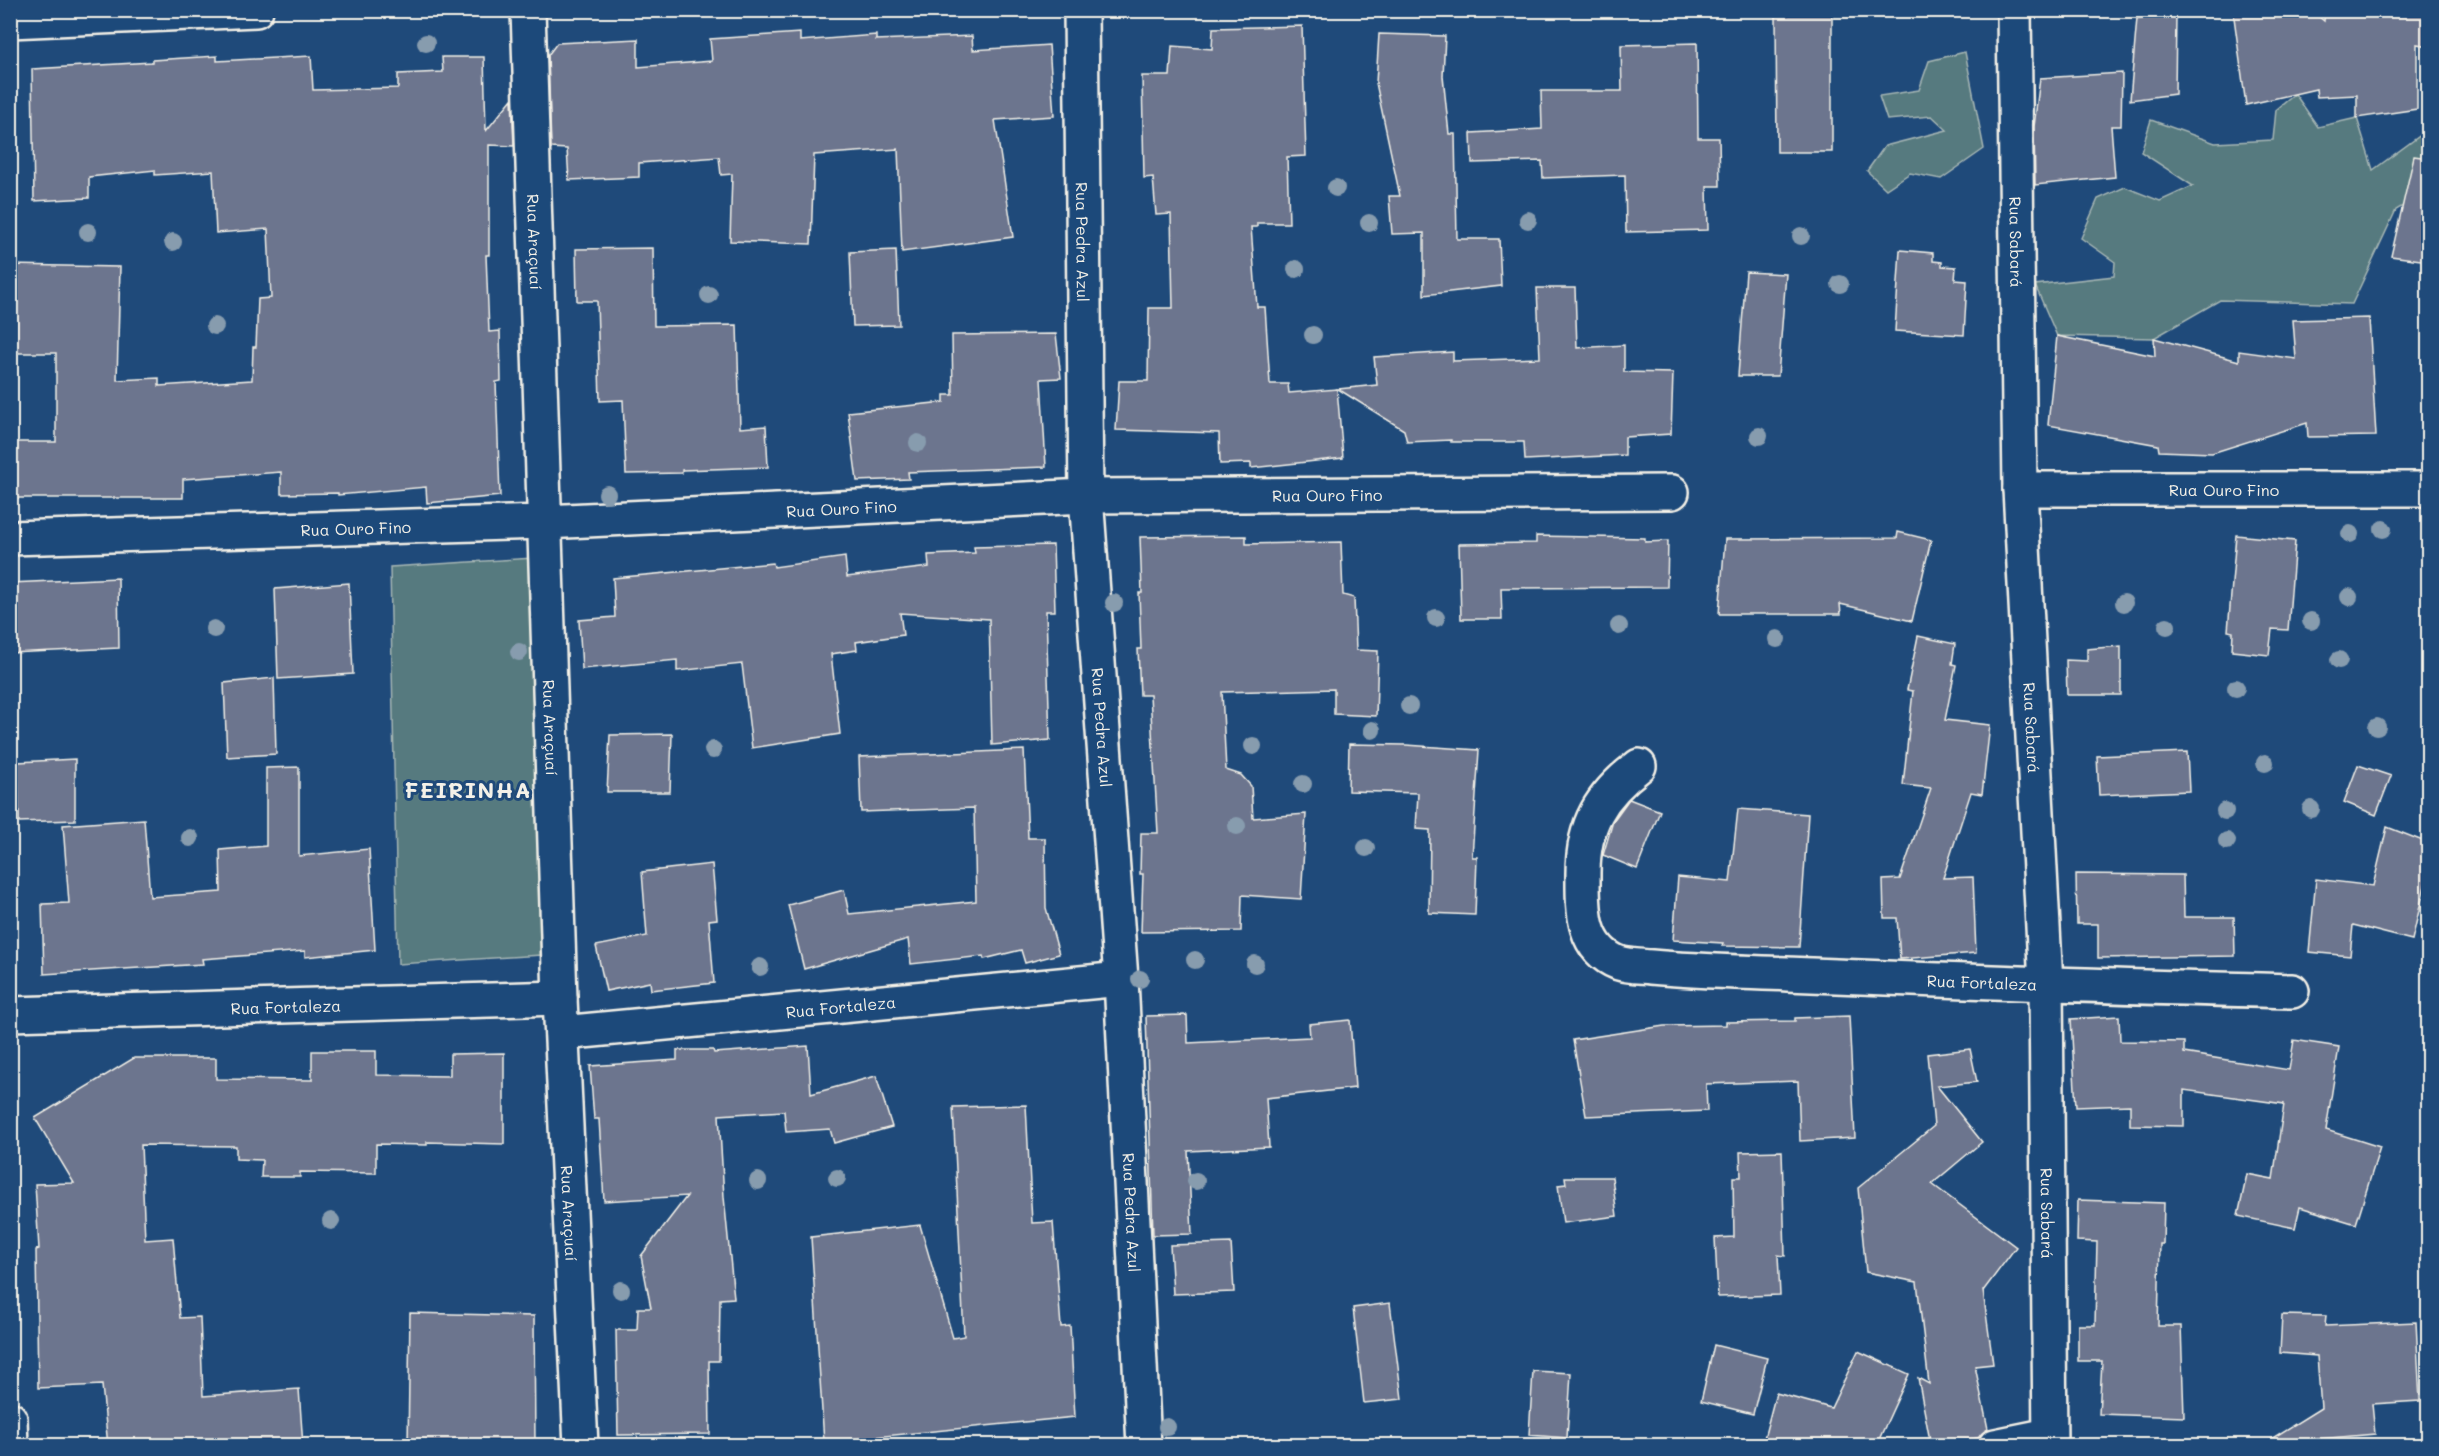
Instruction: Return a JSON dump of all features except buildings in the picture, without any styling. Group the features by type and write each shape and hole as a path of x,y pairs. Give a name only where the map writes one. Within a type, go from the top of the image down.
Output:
{"street":[{"path":"10,21 256,10"},
{"name":"Rua Araçuaí","path":"528,10 560,998 581,1446"},
{"name":"Rua Pedra Azul","path":"1081,10 1086,496 1121,979 1144,1446"},
{"name":"Rua Sabará","path":"2014,10 2020,489 2046,984 2049,1440"},
{"name":"Rua Ouro Fino","path":"2020,489 2428,489"},
{"name":"Rua Ouro Fino","path":"10,538 545,522 1086,496 1672,492"},
{"name":"Rua Fortaleza","path":"1639,766 1619,782 1604,799 1593,818 1585,840 1582,869 1584,923 1597,948 1620,963 1671,969 2292,991"},
{"name":"Rua Fortaleza","path":"562,1033 1121,979"},
{"name":"Rua Fortaleza","path":"10,1014 560,998"},
{"path":"10,1419 11,1446"},
{"path":"1995,1446 2049,1440"}],"green space":[{"path":"1965,52 1984,149 1941,179 1910,173 1886,189 1867,171 1885,146 1947,130 1932,116 1887,120 1879,96 1919,90 1929,61"},
{"path":"2295,94 2318,127 2357,118 2373,170 2425,132 2428,139 2428,191 2396,210 2352,304 2220,300 2154,338 2057,336 2035,285 2114,276 2115,262 2081,238 2098,199 2125,187 2160,201 2193,186 2141,152 2151,120 2215,143 2273,140 2276,110"},
{"path":"534,558 542,955 398,964 390,567"}],"district":[{"name":"FEIRINHA","path":"468,789"}]}
